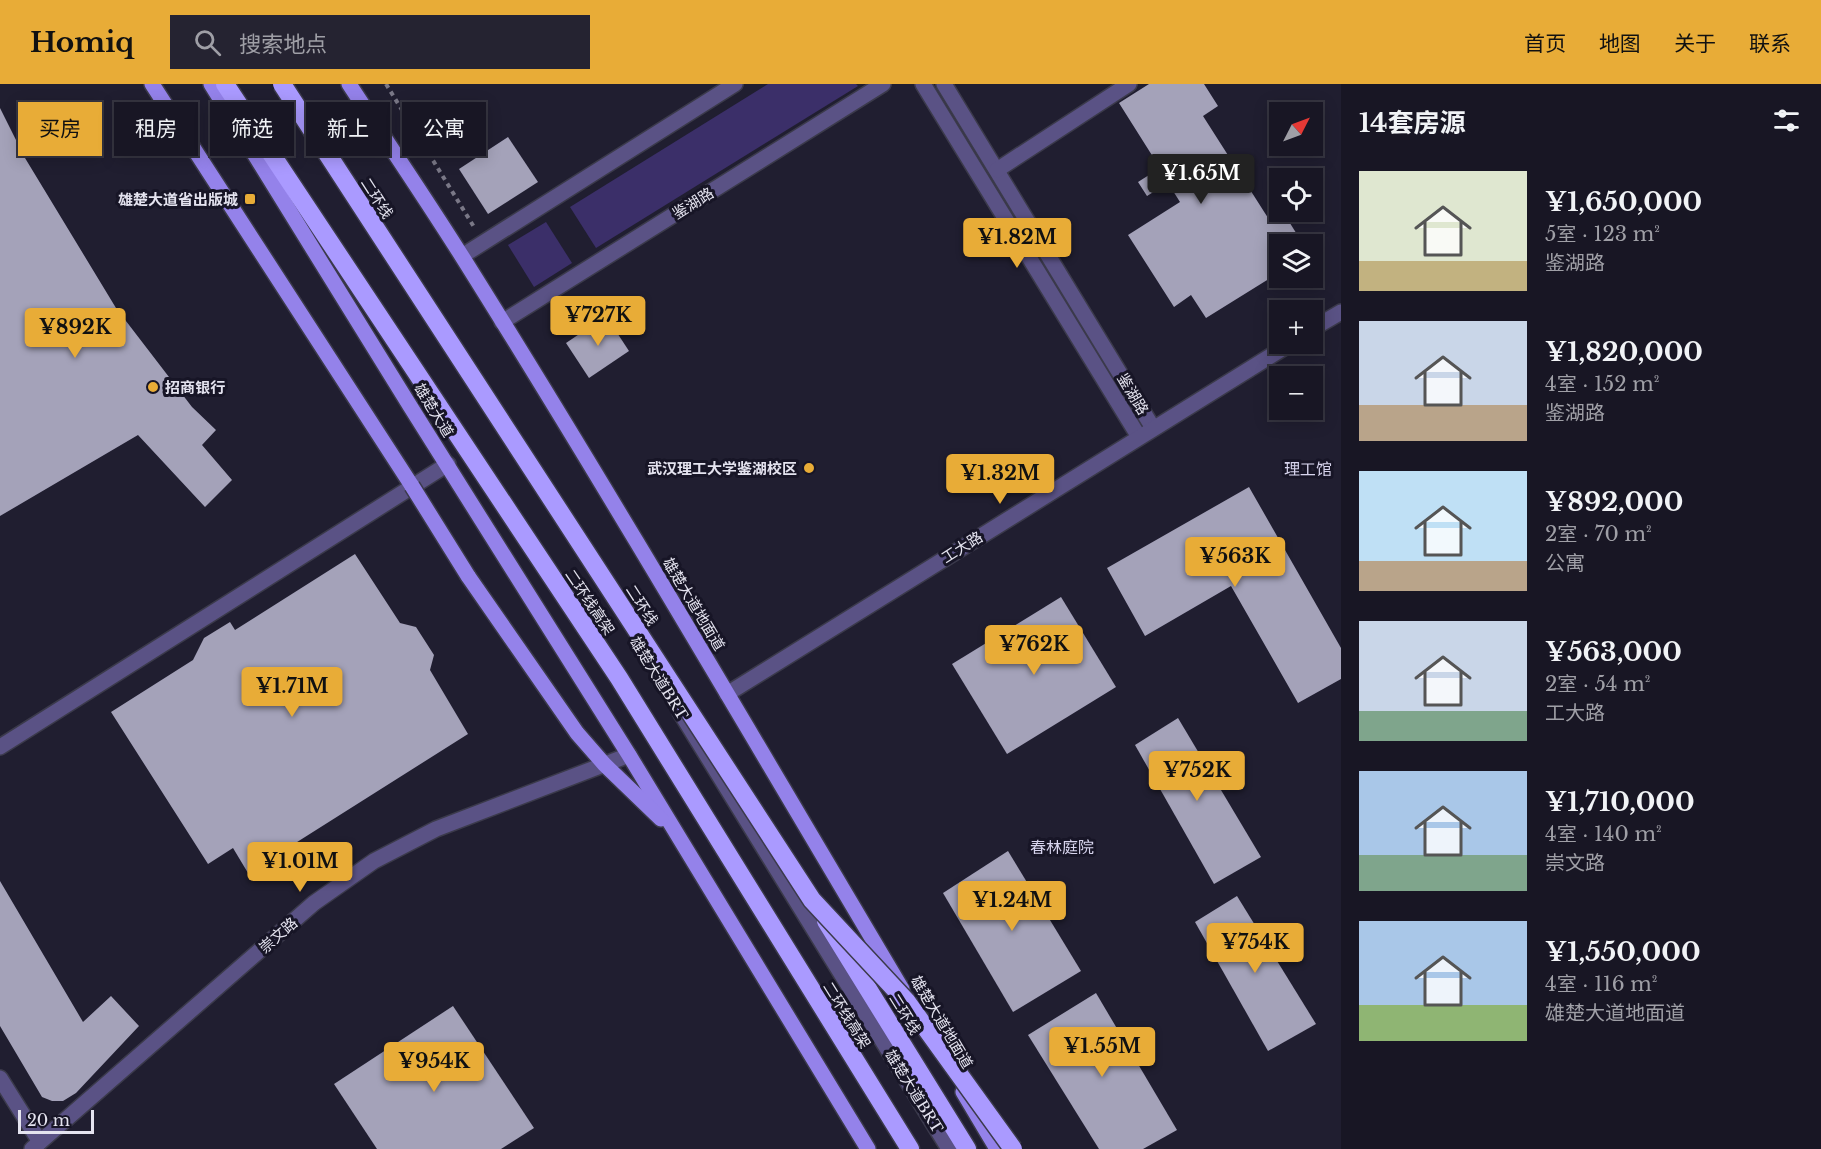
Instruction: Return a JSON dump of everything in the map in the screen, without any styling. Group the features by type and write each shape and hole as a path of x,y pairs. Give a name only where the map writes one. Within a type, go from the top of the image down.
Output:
{"highway":[{"name":"二环线高架","path":"225,84 620,678 910,1149"},
{"name":"二环线","path":"282,84 812,900 967,1149"},
{"path":"812,900 907,1002 1013,1149"}],"main road":[{"path":"152,84 468,576 577,733 604,764 677,834"},
{"name":"雄楚大道","path":"212,84 629,755"},
{"name":"雄楚大道地面道","path":"349,84 462,256 727,694 997,1149"},
{"path":"629,755 868,1149"}],"street":[{"name":"雄楚大道BRT","path":"293,84 949,1149"},
{"path":"462,256 735,84"},
{"name":"鉴湖路","path":"502,322 883,84"},
{"name":"鉴湖路","path":"923,84 1139,437"},
{"name":"鉴湖路","path":"944,84 1153,428"},
{"path":"997,170 1129,84"},
{"path":"1323,323 1341,312"},
{"name":"工大路","path":"727,694 1274,354"},
{"path":"0,747 448,464"},
{"name":"崇文路","path":"36,1145 315,903 374,861 436,829 629,755"},
{"path":"0,1078 36,1145"}],"path":[{"path":"386,84 483,243"}],"shaded area":[{"path":"768,84 856,84 858,86 596,248 570,207"},
{"path":"546,222 572,263 534,287 508,245"}],"building":[{"path":"1149,84 1204,84 1218,106 1203,116 1269,222 1289,222 1297,234 1269,234 1269,279 1206,318 1191,295 1174,307 1128,235 1180,202 1168,183 1147,196 1138,182 1160,168 1119,103"},
{"path":"0,108 18,144 18,156 24,156 116,308 192,407 216,430 202,445 232,480 205,507 138,435 0,516"},
{"path":"508,137 538,182 488,214 459,169 479,156 486,156 486,151"},
{"path":"606,316 629,351 589,378 566,343"},
{"path":"1249,487 1341,648 1341,679 1298,703 1231,586 1145,636 1107,568"},
{"path":"355,554 400,623 416,627 434,655 430,670 468,734 248,873 233,848 208,864 111,712 193,660 204,638 230,622 235,630"},
{"path":"1061,597 1116,687 1007,754 952,664"},
{"path":"1178,718 1261,857 1214,884 1135,745"},
{"path":"1008,851 1081,971 1013,1012 943,893"},
{"path":"0,881 83,1022 111,996 139,1026 76,1093 63,1101 52,1101 42,1097 0,1026"},
{"path":"1237,896 1316,1024 1268,1051 1195,922"},
{"path":"1096,993 1177,1130 1143,1149 1099,1149 1028,1035"},
{"path":"453,1006 534,1128 501,1149 377,1149 334,1084"}],"place":[{"name":"雄楚大道省出版城","path":"250,199"},
{"name":"招商银行","path":"153,387"},
{"name":"武汉理工大学鉴湖校区","path":"809,468"}],"district":[{"name":"理工馆","path":"1308,469"},
{"name":"春林庭院","path":"1062,847"}]}
